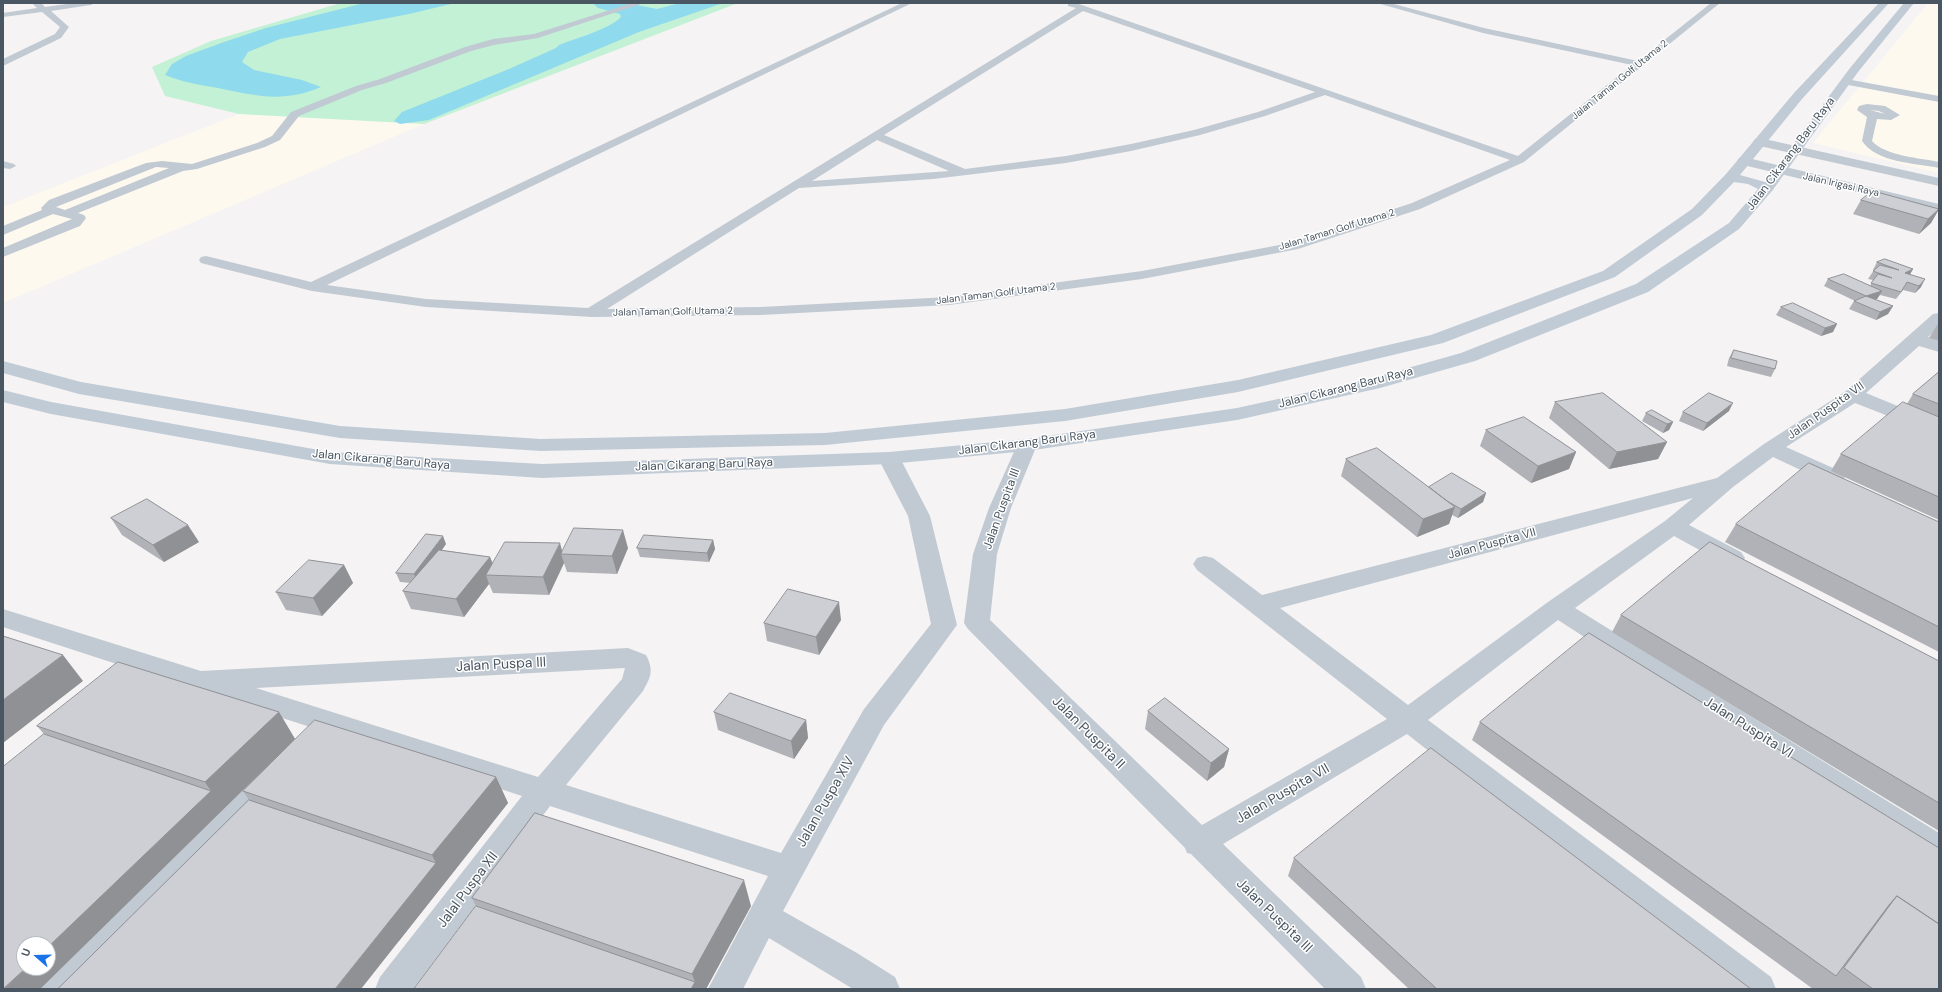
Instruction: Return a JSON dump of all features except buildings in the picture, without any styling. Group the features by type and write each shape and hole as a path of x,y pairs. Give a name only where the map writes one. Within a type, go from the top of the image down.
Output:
{"main road":[{"name":"Jalan Cikarang Baru Raya","path":"3,367 79,388 340,432 541,445 825,439 1065,415 1238,386 1437,339 1609,274 1697,212 1731,177 1798,96 1884,3"},
{"name":"Jalan Cikarang Baru Raya","path":"3,396 51,408 330,458 542,471 889,458 1027,445 1237,414 1373,384 1468,357 1642,288 1734,226 1768,188 1846,82 1909,3"},
{"path":"1731,177 1752,181 1768,188"}],"street":[{"path":"1760,142 1939,182"},
{"name":"Jalan Irigasi Raya","path":"1744,162 1939,208"},
{"name":"Jalan Puspita VII","path":"1198,843 1408,720 1557,608 1673,526 1725,482 1771,448 1853,395 1939,318"},
{"path":"1917,339 1939,347"},
{"path":"1853,395 1939,430"},
{"name":"Jalan Puspita III","path":"977,623 985,554 1000,508 1027,445"},
{"path":"1771,448 1854,486"},
{"path":"889,458 919,516 944,625 977,623"},
{"name":"Jalan Puspita VII","path":"1258,605 1725,482"},
{"path":"1673,526 1750,567"},
{"path":"1204,564 1759,989"},
{"name":"Jalan Puspita VI","path":"1557,608 1939,849"},
{"path":"3,618 788,869"},
{"name":"Jalan Puspita II","path":"977,623 1198,843"},
{"name":"Jalan Puspa XIV","path":"725,989 788,869 874,717 944,625"},
{"name":"Jalan Puspa III","path":"200,681 628,658 637,662 639,670 634,684 544,791"},
{"path":"118,682 142,662"},
{"path":"53,989 323,720"},
{"name":"Jalal Puspa XII","path":"392,989 544,791"},
{"name":"Jalan Puspita III","path":"1198,843 1349,989"},
{"path":"762,917 845,964 883,989"}],"lane":[{"path":"3,63 58,36 65,27 36,3"},
{"path":"3,15 91,3"},
{"path":"3,252 76,223 80,218 47,208 53,203 150,165 166,163 182,167 193,167 261,145 276,138 295,114 359,88 383,81 468,49 493,42 535,36 640,3"},
{"path":"312,287 908,3"},
{"path":"1067,3 1520,160"},
{"path":"1382,3 1483,30 1638,64"},
{"name":"Jalan Taman Golf Utama 2","path":"206,260 312,287 426,303 592,313 761,311 948,301 1142,275 1293,246 1416,206 1520,160 1716,3"},
{"path":"592,313 1082,8"},
{"path":"11,49 41,44"},
{"path":"1846,82 1939,99"},
{"path":"1892,91 1877,112 1867,141 1873,148 1891,155 1939,164"},
{"path":"797,185 888,181 993,171 1113,152 1203,132 1275,111 1325,92"},
{"path":"876,136 964,173"},
{"path":"3,231 182,167"}],"shaded area":[{"path":"1928,3 1939,3 1939,173 1813,143"},
{"path":"239,114 424,124 3,303 3,207"}],"green space":[{"path":"341,3 738,3 424,124 239,114 165,96 152,67 211,41"}],"water":[{"path":"364,3 455,3 409,14 280,39 248,52 242,62 254,70 302,80 321,87 307,92 282,96 258,95 191,83 165,75 172,64 186,56 224,42 266,28"},
{"path":"593,3 627,3 657,9 680,3 723,3 639,32 429,120 400,124 394,121 402,112 509,69 556,48 559,45 600,30 621,17 620,14 598,8"}]}
